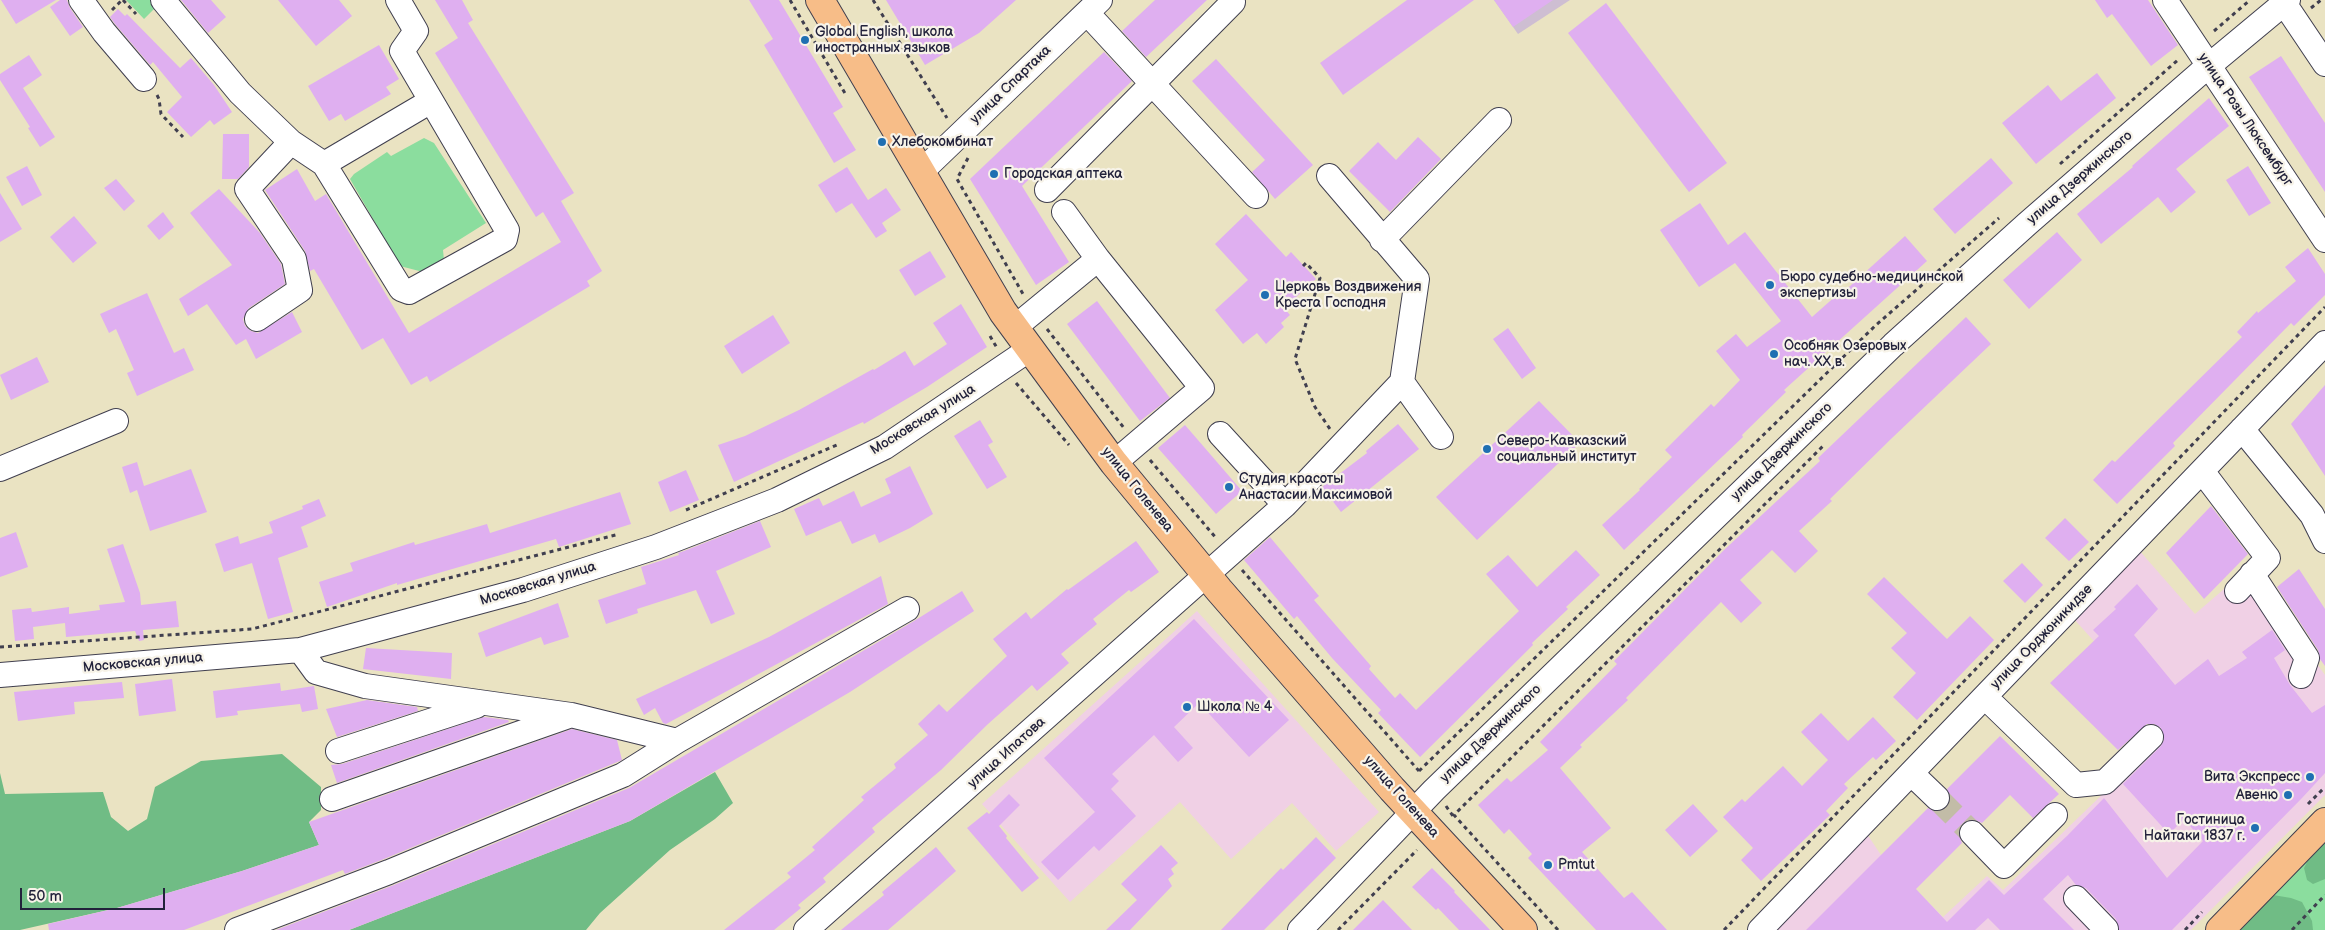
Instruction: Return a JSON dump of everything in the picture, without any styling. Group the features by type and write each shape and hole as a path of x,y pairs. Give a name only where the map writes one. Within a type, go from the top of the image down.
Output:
{"main road":[{"name":"улица Голенева","path":"820,0 922,171 982,277 1022,338 1114,463 1207,575 1412,811 1523,930"},
{"path":"2220,930 2325,822"}],"street":[{"path":"81,0 104,32 144,79"},
{"path":"163,0 240,93 291,142 324,164 401,289 409,292 505,239 507,230 402,51 416,31 398,0"},
{"name":"улица Розы Люксембург","path":"2165,0 2325,240"},
{"path":"1047,190 1153,85 1233,2"},
{"path":"1094,7 1153,85 1256,196"},
{"name":"улица Спартака","path":"922,171 1094,7"},
{"path":"2290,8 2325,64"},
{"name":"улица Дзержинского","path":"1300,930 1412,811 1893,345 2027,224 2209,66 2290,8"},
{"path":"324,164 431,101"},
{"path":"1382,240 1499,120"},
{"path":"257,319 300,290 294,259 247,189 291,142"},
{"path":"1329,176 1416,279 1402,382 1441,437"},
{"path":"1064,212 1098,259 1202,388 1114,463"},
{"name":"Московская улица","path":"0,674 300,650 524,590 656,547 777,500 885,447 1022,338 1098,259"},
{"name":"улица Орджоникидзе","path":"1760,930 2325,343"},
{"name":"улица Ипатова","path":"806,930 1285,505 1402,382"},
{"path":"0,469 116,421"},
{"path":"2242,429 2312,515 2325,541"},
{"path":"1220,434 1285,505"},
{"path":"2202,471 2268,558 2245,582 2307,658 2301,676"},
{"path":"237,930 388,872 623,775 677,741 907,609"},
{"path":"300,650 316,672 365,686 571,716 677,741"},
{"path":"1985,697 2076,785 2106,782 2151,736"},
{"path":"338,752 481,704"},
{"path":"332,799 571,716"},
{"path":"1912,774 1937,798"},
{"path":"1972,833 2004,866 2055,815"},
{"path":"2076,898 2106,929"}],"path":[{"path":"123,0 136,14"},
{"path":"2207,27 2211,34 2250,0"},
{"path":"2290,8 2320,0"},
{"path":"144,79 159,99 161,114 183,137"},
{"path":"1303,266 1306,263 1320,278 1295,359 1315,407 1325,424 1345,444"},
{"path":"1724,930 2325,307"},
{"path":"677,514 840,443"},
{"path":"1558,930 1454,815 1825,444"},
{"path":"0,647 252,629 623,533"},
{"path":"1338,930 1417,849"},
{"path":"2292,930 2325,895"},
{"path":"2191,924 2197,930"}],"shaded area":[{"path":"1494,0 1570,0 1518,34"},
{"path":"2138,549 2195,614 2252,565 2272,591 2321,660 2317,664 2325,675 2325,795 2191,930 1775,930 1867,834 1881,855 1943,917 1987,876 2003,890 2157,742 2161,716 2074,619"},
{"name":"Школа № 4","path":"1197,611 1379,812 1336,851 1292,803 1231,859 1180,802 1070,902 982,804"}],"green space":[{"path":"126,0 151,0 156,7 144,19"},
{"path":"424,138 434,143 486,223 443,250 444,260 423,272 400,266 350,179 354,174 387,152 391,156"},
{"path":"282,754 321,787 321,810 309,822 319,845 242,871 117,908 20,930 0,930 0,773 5,794 103,792 111,817 128,831 147,819 155,787 201,761"},
{"path":"715,772 733,803 715,819 670,850 600,913 586,930 349,930 630,821"},
{"path":"2325,841 2325,930 2239,930"},
{"path":"2325,843 2325,879 2313,884 2307,880 2304,868 2309,858"},
{"path":"2273,895 2302,902 2312,921 2313,930 2239,930"}],"building":[{"path":"1,0 56,0 16,24"},
{"path":"60,0 67,0 83,27 70,36 50,7"},
{"path":"181,0 211,0 226,17 208,33"},
{"path":"278,0 339,0 352,16 316,46"},
{"path":"435,0 462,0 473,20 468,23 574,193 561,201 602,271 587,281 590,286 430,382 427,376 411,385 383,338 362,350 314,269 310,271 305,251 265,190 297,169 315,201 326,194 409,333 561,242 543,212 536,217 435,53 458,38"},
{"path":"749,0 779,0 843,107 833,113 856,150 834,163 764,45 773,39"},
{"path":"886,0 1016,0 979,33 925,65"},
{"path":"1155,0 1207,0 1146,57 1122,31"},
{"path":"1407,0 1474,0 1343,95 1320,63"},
{"path":"1494,0 1553,0 1513,27"},
{"path":"2095,0 2148,0 2178,45 2151,66 2112,14 2107,18"},
{"path":"1606,3 1727,163 1689,192 1568,33"},
{"path":"118,9 125,16 127,14 180,68 191,58 214,85 232,112 214,125 210,120 191,137 167,112 182,97 153,62 150,65 115,24 110,17"},
{"path":"379,45 399,79 386,87 391,94 345,121 341,114 329,121 308,86"},
{"path":"1104,52 1132,81 1022,186 1069,262 1036,285 970,179"},
{"path":"29,55 42,75 23,88 55,137 40,147 28,128 30,127 0,80 0,74"},
{"path":"2281,56 2325,123 2325,192 2249,77"},
{"path":"1216,59 1313,165 1275,199 1252,172 1265,160 1192,81"},
{"path":"2097,73 2116,98 2036,164 2002,123 2048,85 2061,101"},
{"path":"2209,98 2229,126 2176,169 2196,192 2171,213 2158,197 2101,244 2077,214 2133,167"},
{"path":"223,134 249,134 249,167 238,179 222,179"},
{"path":"1418,137 1441,159 1390,212 1349,171 1378,142 1396,160"},
{"path":"1991,158 2013,183 1955,234 1933,209"},
{"path":"27,166 42,195 22,206 6,177"},
{"path":"2248,166 2271,203 2249,216 2226,180"},
{"path":"847,167 868,200 886,188 901,210 882,223 887,231 876,238 852,203 836,213 818,185"},
{"path":"116,179 135,201 124,211 104,188"},
{"path":"219,189 260,233 281,264 285,284 249,308 243,319 245,326 251,331 258,333 292,312 302,332 256,359 246,339 236,345 207,304 188,316 179,299 232,265 190,213"},
{"path":"0,193 22,229 0,242"},
{"path":"1700,203 1728,245 1745,232 1812,317 1838,294 1839,296 1905,236 1927,261 1784,390 1786,392 1742,435 1743,437 1624,550 1602,525 1672,457 1665,450 1711,404 1714,407 1740,380 1716,351 1736,334 1747,347 1781,321 1735,263 1699,287 1660,230"},
{"path":"163,212 174,227 159,240 147,226"},
{"name":"Церковь Воздвижения Креста Господня","path":"1246,214 1286,257 1291,252 1316,279 1284,308 1290,315 1281,323 1284,327 1266,344 1257,333 1243,344 1215,310 1248,280 1215,244"},
{"path":"74,216 97,243 73,263 50,237"},
{"path":"2057,232 2082,260 2029,309 2003,280"},
{"path":"2308,248 2325,274 2325,295 2294,326 2291,323 2173,443 2175,446 2117,504 2093,480 2112,460 2115,462 2242,337 2237,332 2257,311 2258,313 2296,281 2285,267"},
{"path":"930,251 946,277 915,296 899,270"},
{"path":"147,293 174,353 184,348 194,370 137,396 127,373 134,370 116,329 109,333 100,314"},
{"path":"1097,301 1170,398 1140,421 1067,324"},
{"path":"961,304 987,347 927,387 864,424 863,422 734,482 718,445 745,436 799,410 874,370 905,351 914,366 947,344 933,323"},
{"path":"773,315 790,343 742,374 724,346"},
{"path":"1966,317 1991,344 1892,438 1830,499 1832,501 1799,531 1818,551 1795,573 1772,550 1740,580 1762,603 1741,623 1721,602 1626,698 1628,700 1580,745 1582,747 1560,768 1611,828 1582,852 1624,898 1632,892 1667,930 1596,930 1528,858 1532,854 1509,829 1504,834 1478,805 1507,778 1511,782 1548,750 1540,742 1617,664 1614,661 1724,550 1820,461 1818,458"},
{"path":"1508,328 1536,368 1522,379 1493,339"},
{"path":"37,357 49,382 11,400 0,375"},
{"path":"2325,385 2325,476 2291,424"},
{"name":"Северо-Кавказский социальный институт","path":"1539,401 1580,443 1477,540 1436,497"},
{"path":"980,420 993,442 988,445 1007,477 987,489 954,436"},
{"path":"1398,424 1419,449 1341,512 1322,487 1367,453 1366,451"},
{"path":"1185,425 1242,491 1216,514 1158,448"},
{"path":"137,462 144,486 191,469 207,512 150,531 137,490 130,493 122,467"},
{"path":"910,466 933,514 879,543 875,534 852,544 841,521 806,536 794,509 819,498 823,506 854,491 861,507 891,493 885,479"},
{"path":"686,470 699,500 670,512 658,482"},
{"path":"620,492 631,524 559,547 556,539 397,585 397,583 327,607 319,582 353,571 350,563 414,542 415,545 487,524 490,533"},
{"path":"319,499 326,516 301,527 308,547 278,558 293,612 268,619 252,563 224,572 215,544 238,536 240,544 273,533 269,522 303,509 302,506"},
{"path":"2211,506 2248,554 2204,599 2166,553"},
{"path":"2065,518 2089,542 2069,561 2045,538"},
{"path":"760,521 771,547 716,571 735,614 711,624 696,590 637,609 638,613 606,624 598,600 646,584 641,567 679,555 678,553"},
{"path":"16,532 28,567 0,577 0,538"},
{"path":"1270,537 1319,596 1314,600 1371,666 1369,669 1395,698 1400,693 1416,710 1519,611 1486,574 1508,555 1537,587 1576,550 1600,575 1566,607 1568,609 1532,643 1533,645 1420,757 1378,713 1381,710 1332,658 1297,616 1294,619 1244,560"},
{"path":"1136,541 1159,572 1131,592 1129,590 1093,619 1097,624 1061,654 1069,663 1037,691 1032,685 988,724 941,770 872,828 875,832 823,878 826,882 798,905 801,908 774,930 724,930 791,877 787,873 815,850 812,847 864,800 861,797 896,768 894,764 928,735 918,724 939,704 947,712 1007,656 993,639 1026,612 1031,619 1067,589"},
{"path":"123,544 140,593 141,605 176,601 179,627 143,630 144,640 139,641 135,631 66,637 65,623 33,627 34,639 15,641 12,610 31,608 32,612 69,607 69,614 100,610 99,605 125,602 107,549"},
{"path":"2022,563 2043,585 2025,603 2003,581"},
{"path":"2299,569 2325,609 2325,666 2320,659 2318,650 2277,587"},
{"path":"881,576 888,604 666,724 663,723 655,708 644,715 636,699 769,637"},
{"path":"1884,577 1947,639 1970,616 1994,640 1917,720 1893,697 1916,673 1891,648 1907,633 1867,594"},
{"path":"2137,584 2158,609 2134,635 2175,685 2208,659 2219,676 2247,658 2242,652 2272,630 2285,650 2274,658 2290,685 2312,713 2325,705 2325,773 2302,798 2172,930 2119,930 2116,919 2086,888 2076,885 2068,875 2043,899 2074,930 2000,930 1988,918 1975,930 1806,930 1928,808 1934,811 1947,808 1950,801 1947,789 2000,736 2059,794 2033,818 2010,795 1982,823 1969,820 1962,824 1959,836 1962,843 1916,889 1947,922 1989,880 2004,895 2067,836 2104,798 2167,878 2203,841 2184,819 2169,834 2123,784 2161,746 2164,740 2161,728 2154,724 2147,724 2118,750 2050,683 2099,636 2093,630 2116,609 2114,607"},
{"path":"962,591 974,611 850,692 630,821 349,930 276,930 394,885 629,788"},
{"path":"558,603 569,637 544,645 541,637 486,657 478,633"},
{"path":"1194,619 1289,720 1249,757 1199,703 1174,727 1193,748 1178,762 1154,735 1112,774 1119,781 1111,789 1136,816 1099,851 1094,846 1058,880 1041,862 1095,812 1044,758"},
{"path":"366,648 452,653 451,679 363,669"},
{"path":"172,679 176,711 139,716 135,684"},
{"path":"122,682 124,698 74,702 75,714 18,721 14,692"},
{"path":"280,683 281,691 314,686 318,709 302,712 300,704 237,711 238,715 216,718 213,691"},
{"path":"367,700 417,707 418,711 337,737 326,709"},
{"path":"1821,713 1848,741 1873,717 1896,741 1876,760 1873,757 1844,784 1848,788 1826,811 1830,815 1761,881 1741,860 1753,848 1723,817 1742,799 1745,802 1783,766 1802,786 1828,760 1801,732"},
{"path":"484,717 508,720 509,722 337,783 331,765 342,764"},
{"path":"572,729 617,740 622,760 384,859 345,874 343,870 184,930 49,930 48,924 117,908 242,871 319,845 309,822"},
{"path":"1009,794 1020,805 999,826 1007,836 1006,838 1039,878 1022,892 967,828 987,812 989,814"},
{"path":"1693,804 1718,831 1690,857 1665,830"},
{"path":"1316,837 1336,858 1264,930 1221,930 1281,868 1283,870"},
{"path":"1161,845 1178,863 1171,869 1174,874 1168,879 1172,886 1130,930 1106,930 1137,900 1121,884"},
{"path":"936,847 956,871 923,900 888,930 841,930 884,895 882,892"},
{"path":"1432,868 1490,930 1459,930 1438,908 1436,910 1412,887"},
{"path":"1383,900 1412,930 1353,930"}],"tunnel":[{"path":"1937,798 1972,833"}],"place":[{"name":"Global English, школа иностранных языков","path":"805,40"},
{"name":"Хлебокомбинат","path":"882,142"},
{"name":"Городская аптека","path":"994,174"},
{"name":"Бюро судебно-медицинской экспертизы","path":"1770,285"},
{"name":"Церковь Воздвижения Креста Господня","path":"1265,295"},
{"name":"Особняк Озеровых нач. ХХ в.","path":"1774,354"},
{"name":"Северо-Кавказский социальный институт","path":"1487,449"},
{"name":"Студия красоты Анастасии Максимовой","path":"1229,487"},
{"name":"Школа № 4","path":"1187,707"},
{"name":"Вита Экспресс","path":"2310,777"},
{"name":"Авеню","path":"2288,795"},
{"name":"Гостиница Найтаки 1837 г.","path":"2255,828"},
{"name":"Pmtut","path":"1548,865"}]}
